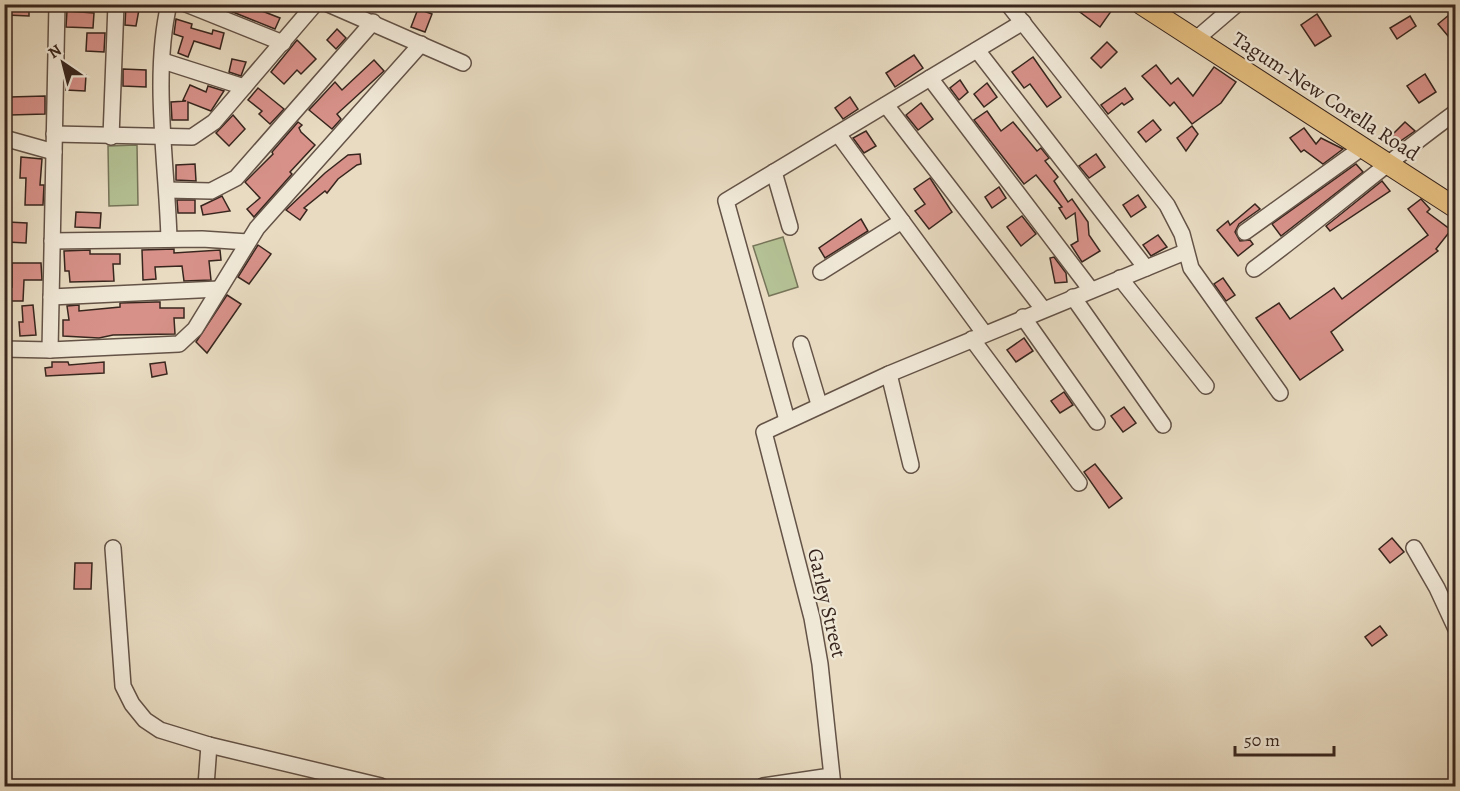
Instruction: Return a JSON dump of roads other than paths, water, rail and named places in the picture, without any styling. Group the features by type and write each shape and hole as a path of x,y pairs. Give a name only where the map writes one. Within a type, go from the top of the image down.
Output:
{"main road":[{"name":"Tagum-New Corella Road","path":"1141,4 1455,208"}],"street":[{"path":"50,350 57,4"},
{"path":"111,137 116,4"},
{"path":"169,4 163,33 163,138 169,239"},
{"path":"186,4 283,43"},
{"path":"54,134 163,138 192,137 203,132 315,4"},
{"path":"328,4 463,63"},
{"path":"1008,4 1167,206 1182,234 1185,252 1196,275 1280,393"},
{"path":"1195,40 1237,4"},
{"path":"167,190 211,191 237,178 373,22"},
{"path":"1023,22 726,201 787,420 1023,317 1185,252"},
{"path":"4,349 50,350 179,344 195,329 248,242 269,213 420,44"},
{"path":"977,50 1146,268"},
{"path":"163,61 244,87"},
{"path":"930,78 1091,290"},
{"path":"886,105 1043,309"},
{"path":"1254,269 1338,206 1455,112"},
{"path":"838,134 902,221 1079,483"},
{"path":"4,138 54,152"},
{"path":"1245,232 1363,147"},
{"path":"774,172 790,227"},
{"path":"821,272 902,221"},
{"path":"52,242 169,239 248,242"},
{"path":"1120,278 1206,386"},
{"path":"51,297 219,289"},
{"path":"1073,297 1163,425"},
{"path":"1023,317 1097,422"},
{"path":"801,344 819,405"},
{"path":"889,374 911,465"},
{"name":"Garley Street","path":"787,420 764,432 812,618 820,664 832,781"},
{"path":"113,548 123,687 132,704 145,720 160,730 209,745 381,786"},
{"path":"1414,548 1433,579 1455,629"},
{"path":"206,786 209,745"},
{"path":"763,786 832,781"}]}
